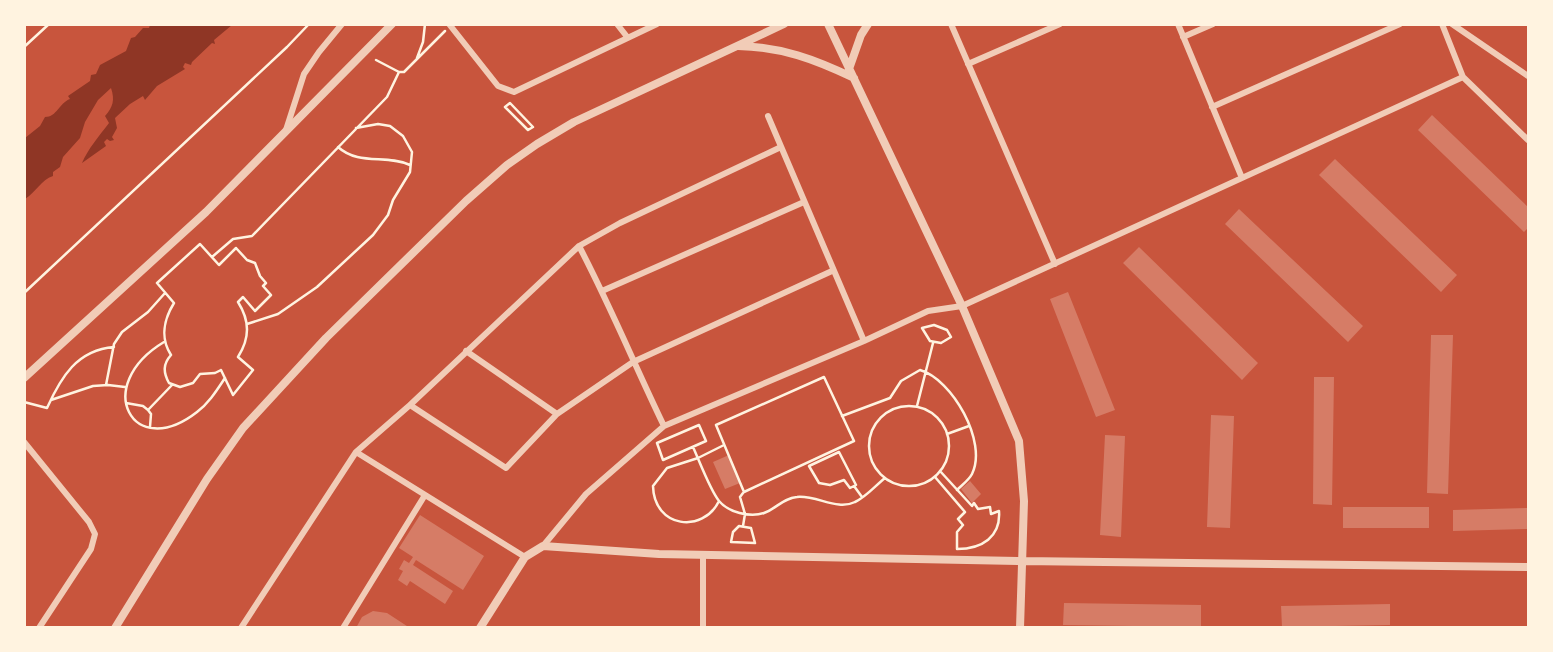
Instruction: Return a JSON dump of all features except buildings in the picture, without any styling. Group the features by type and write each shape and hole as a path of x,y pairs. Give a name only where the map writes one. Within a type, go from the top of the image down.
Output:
{"street":[{"path":"284,135 304,74 342,24"},
{"path":"24,378 206,212 392,24"},
{"path":"617,24 628,38"},
{"path":"449,25 498,86 514,92 657,24"},
{"path":"759,36 768,24"},
{"path":"115,628 207,479 243,428 326,338 466,201 507,165 573,122 784,24"},
{"path":"828,24 962,306 1019,441 1024,501 1020,628"},
{"path":"849,69 867,24"},
{"path":"951,24 1055,264"},
{"path":"968,64 1060,24"},
{"path":"1178,24 1242,178"},
{"path":"1183,37 1213,24"},
{"path":"1212,107 1400,24"},
{"path":"1442,24 1463,77 1528,140"},
{"path":"1452,24 1528,76"},
{"path":"735,46 769,47 816,60 854,78"},
{"path":"480,628 525,557 543,547 586,494 664,426 928,311 962,306 1463,77"},
{"path":"768,116 864,341"},
{"path":"241,628 356,452 410,405 579,246 620,223 781,147"},
{"path":"602,291 804,202"},
{"path":"579,246 664,426"},
{"path":"410,405 506,468 557,414 633,362 832,271"},
{"path":"466,351 557,414"},
{"path":"24,442 89,522 95,534 91,549 39,628"},
{"path":"356,452 525,557"},
{"path":"343,628 425,495"},
{"path":"543,547 702,555 1528,567"},
{"path":"702,555 703,628"}],"path":[{"path":"24,47 49,24"},
{"path":"24,293 268,66 309,24"},
{"path":"416,60 423,42 425,24"},
{"path":"376,60 404,72 449,25"},
{"path":"212,257 233,239 252,236 387,97 399,72"},
{"path":"510,103 533,127 528,130 505,107 510,103"},
{"path":"247,324 278,314 325,281 373,235 390,210 408,176 412,152 409,143 390,126 378,124 356,128"},
{"path":"338,148 358,159 393,159 411,165"},
{"path":"148,410 172,385 187,386 200,374 221,370 233,395 253,370 238,357 248,328 245,313 238,302 243,297 255,312 271,295 263,286 266,283 257,271 255,263 247,260 236,248 219,265 200,244 157,283 174,303 167,315 164,337 165,346 171,355 164,370 172,385"},
{"path":"106,385 114,348 122,332 148,312 165,293"},
{"path":"933,325 947,330 951,337 941,344 933,343 926,338 922,328 933,325"},
{"path":"164,342 141,360 125,387 126,403 134,419 150,428 165,429 187,419 211,399 225,378"},
{"path":"917,406 933,343"},
{"path":"24,402 47,408 76,362 100,348 114,348"},
{"path":"842,416 890,398 901,381 920,370 930,373 948,389 959,405 969,426 975,449 972,473 957,490"},
{"path":"743,526 745,514 740,498 744,492 854,441 824,377 716,425 744,492"},
{"path":"51,400 93,386 125,387"},
{"path":"126,403 143,406 148,410 150,428"},
{"path":"901,406 927,409 937,417 947,434 948,454 940,471 923,484 897,484 885,478 875,468 870,456 868,443 871,430 888,410 901,406"},
{"path":"699,425 706,441 693,447 663,460 657,443 699,425"},
{"path":"947,434 969,426"},
{"path":"719,500 705,516 681,522 665,516 655,503 653,486 667,468 698,458 724,445"},
{"path":"693,447 719,500 730,509 745,514 763,514 786,499 795,497 814,497 842,505 853,504 885,478"},
{"path":"854,486 850,488 844,480 830,485 819,483 809,466 839,452 862,498"},
{"path":"940,471 972,506"},
{"path":"934,477 965,512"},
{"path":"974,503 978,509 990,507 991,514 999,511 1000,523 995,535 980,545 970,549 957,549 957,532 962,525 958,519 965,512 974,503"},
{"path":"739,526 743,526 751,528 755,543 732,542 733,533 739,526"}],"shaded area":[{"path":"150,25 232,25 191,65 185,63 185,69 157,86 145,100 143,96 130,104 115,118 117,128 112,137 114,140 107,139 104,142 106,146 82,163 109,123 105,116 112,103 111,88 98,100 85,122 80,138 63,157 60,167 25,199 25,138 40,126 45,117 52,115 70,99 68,96 90,81 91,75 96,74 100,65 126,51 131,38"}]}
